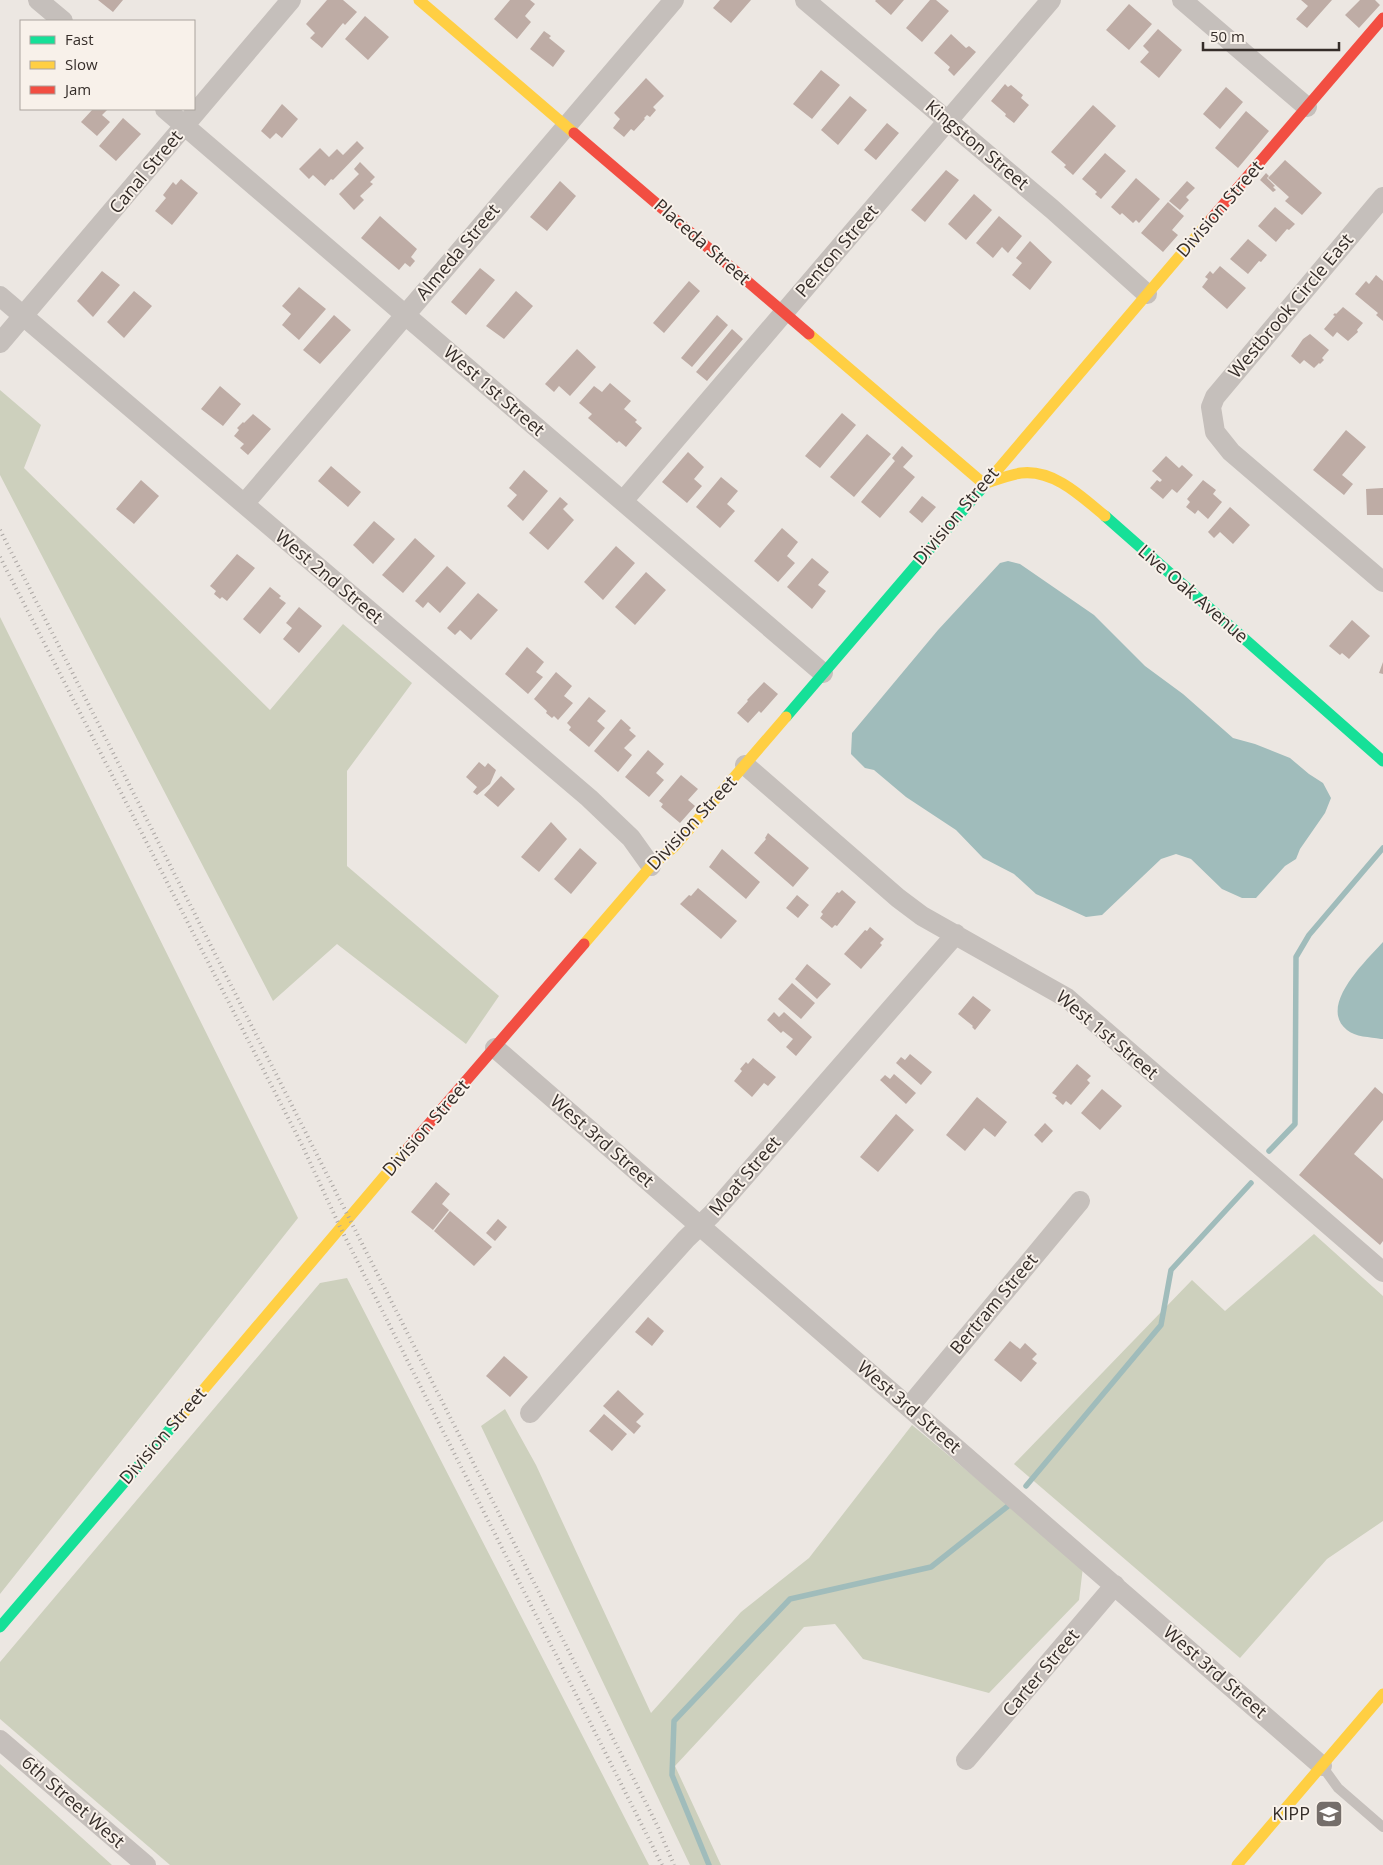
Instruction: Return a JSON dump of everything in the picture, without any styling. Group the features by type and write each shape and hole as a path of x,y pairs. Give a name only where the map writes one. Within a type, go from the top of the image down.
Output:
{"street":[{"path":"38,0 62,20"},
{"name":"Canal Street","path":"0,344 292,0"},
{"name":"Placeda Street","path":"420,0 984,484"},
{"name":"Almeda Street","path":"244,504 674,0"},
{"name":"Kingston Street","path":"805,0 1052,209 1147,294"},
{"name":"Penton Street","path":"623,501 1051,0"},
{"path":"1182,0 1307,107"},
{"name":"Division Street","path":"0,1628 62,1553 234,1355 349,1216 651,866 674,847 745,765 1383,18"},
{"name":"West 1st Street","path":"167,110 823,673"},
{"name":"Westbrook Circle East","path":"1383,197 1215,396 1211,407 1215,432 1231,452 1383,582"},
{"name":"West 2nd Street","path":"0,296 589,798 631,838 651,866"},
{"name":"Live Oak Avenue","path":"984,484 1034,473 1056,480 1078,493 1383,761"},
{"name":"West 1st Street","path":"745,765 898,898 922,916 1067,998 1383,1272"},
{"name":"Moat Street","path":"530,1414 718,1207 956,934"},
{"name":"West 3rd Street","path":"494,1048 1322,1766"},
{"name":"Bertram Street","path":"909,1407 1080,1201"},
{"name":"Carter Street","path":"966,1760 1115,1585"},
{"path":"1237,1865 1383,1694"},
{"name":"6th Street West","path":"0,1740 146,1865"}],"lane":[{"path":"1322,1766 1338,1788 1383,1827"}],"green space":[{"path":"0,390 41,425 24,468 270,710 343,624 412,683 347,771 347,866 499,996 466,1044 337,944 273,1001 0,475"},
{"path":"0,617 298,1218 0,1594"},
{"path":"1314,1234 1383,1296 1383,1521 1327,1559 1240,1658 1014,1464 1192,1280 1225,1311"},
{"path":"347,1278 649,1865 170,1865 0,1719 0,1662 320,1283"},
{"path":"505,1409 536,1465 651,1713 741,1612 809,1558 912,1425 1083,1567 1079,1600 989,1693 863,1659 835,1624 804,1627 675,1766 721,1865 690,1865 481,1426"},
{"path":"0,1764 112,1865 0,1865"}],"water":[{"path":"1008,561 1020,564 1094,615 1145,666 1183,694 1233,738 1255,744 1290,758 1323,783 1331,798 1325,813 1300,849 1296,859 1285,866 1256,898 1242,898 1222,889 1191,859 1176,854 1161,859 1102,915 1086,917 1036,894 1014,874 983,858 956,830 906,797 874,770 865,768 851,754 852,733 938,630 1000,563"},
{"path":"1383,942 1383,1039 1381,1039 1358,1035 1347,1030 1339,1020 1338,1009 1341,996 1348,984 1366,960"}],"building":[{"path":"98,0 123,0 113,12"},
{"path":"327,0 343,0 357,12 345,25 343,23 322,48 310,38 315,33 306,24"},
{"path":"510,0 530,0 535,4 525,16 531,22 517,39 494,19"},
{"path":"720,0 751,0 731,23 713,8"},
{"path":"876,0 904,0 891,15"},
{"path":"930,0 936,0 949,11 922,42 906,28"},
{"path":"1301,0 1332,0 1307,28 1296,19 1308,6"},
{"path":"1360,0 1375,0 1380,5 1359,28 1345,15"},
{"path":"1129,4 1152,24 1129,50 1106,30"},
{"path":"365,16 389,37 368,60 345,39"},
{"path":"1158,29 1182,50 1159,78 1140,62 1149,52 1143,46"},
{"path":"544,31 551,36 549,38 565,51 553,67 530,49"},
{"path":"951,34 966,48 969,46 976,52 954,76 948,70 950,67 934,53"},
{"path":"821,70 840,85 812,119 793,104"},
{"path":"646,78 664,96 653,107 656,110 650,117 647,115 634,131 631,129 624,137 613,128 620,119 614,113"},
{"path":"1005,84 1008,87 1011,85 1023,95 1021,98 1029,105 1014,123 991,101"},
{"path":"1226,87 1243,102 1220,129 1203,114"},
{"path":"850,96 867,110 838,145 821,130"},
{"path":"282,104 298,119 282,138 276,133 270,139 261,131"},
{"path":"1093,105 1116,126 1073,175 1064,167 1066,165 1051,152"},
{"path":"92,110 107,110 102,115 110,122 97,136 81,122"},
{"path":"1246,111 1269,131 1238,168 1215,148"},
{"path":"123,118 141,134 116,161 99,146"},
{"path":"887,123 899,133 876,160 864,150"},
{"path":"357,141 364,148 325,186 313,175 309,179 299,169 320,148 329,157 337,149 343,155"},
{"path":"1105,153 1126,171 1101,199 1095,194 1097,192 1082,179"},
{"path":"1285,160 1322,193 1302,215 1285,201 1289,197 1268,178"},
{"path":"360,162 375,177 370,182 373,184 360,196 364,200 354,210 339,194 359,174 354,169"},
{"path":"946,170 959,180 925,222 911,210"},
{"path":"1266,173 1269,176 1267,178 1275,186 1273,187 1276,190 1273,192 1260,180"},
{"path":"1136,178 1160,199 1139,223 1136,220 1133,223 1122,213 1120,215 1111,207"},
{"path":"181,179 198,193 172,225 155,211 166,198 163,195 173,182 176,185"},
{"path":"560,181 576,196 547,231 530,217"},
{"path":"1187,181 1195,188 1186,197 1189,200 1180,210 1169,201"},
{"path":"974,194 992,210 966,240 948,224"},
{"path":"1168,202 1184,216 1172,230 1178,235 1163,252 1141,233"},
{"path":"1275,207 1295,224 1289,230 1287,229 1276,242 1258,226"},
{"path":"380,216 417,249 411,257 415,261 410,267 405,263 399,270 361,238"},
{"path":"999,216 1022,236 1008,253 1002,247 993,258 976,243"},
{"path":"1248,239 1267,255 1248,274 1230,259"},
{"path":"1030,241 1052,262 1030,290 1012,275 1022,263 1016,258"},
{"path":"1220,266 1246,288 1227,309 1202,287 1208,279 1205,277 1210,271 1213,274"},
{"path":"480,268 495,280 466,315 451,302"},
{"path":"102,271 120,285 93,317 77,301"},
{"path":"1376,275 1383,281 1383,321 1376,315 1378,313 1355,294 1366,281 1369,284"},
{"path":"689,281 700,291 664,333 653,323"},
{"path":"299,287 326,309 299,340 282,325 291,314 282,306"},
{"path":"134,291 152,306 124,338 107,322"},
{"path":"516,291 533,306 504,339 486,326"},
{"path":"1343,307 1363,323 1357,330 1358,332 1348,341 1337,332 1333,337 1324,329 1335,316 1333,315"},
{"path":"334,315 351,330 320,364 303,350"},
{"path":"717,315 728,325 692,367 681,358"},
{"path":"732,329 743,339 707,381 696,372"},
{"path":"1310,334 1329,350 1322,358 1324,360 1314,368 1304,360 1300,364 1291,356 1303,339"},
{"path":"577,349 596,367 570,396 559,386 554,392 545,384"},
{"path":"610,383 631,401 624,409 637,420 635,422 642,428 626,447 619,441 617,443 588,418 592,414 579,403 594,386 602,392"},
{"path":"220,386 241,404 223,426 201,409"},
{"path":"842,413 856,425 820,468 805,456"},
{"path":"253,414 271,429 248,455 240,448 244,444 234,436 239,430 237,428"},
{"path":"1346,430 1366,447 1342,475 1353,484 1344,495 1313,470"},
{"path":"867,434 891,454 854,497 830,477"},
{"path":"902,446 913,456 903,467 915,477 880,518 861,502 895,461 892,458"},
{"path":"688,452 704,467 694,479 702,486 687,503 662,482"},
{"path":"1166,456 1179,468 1182,465 1193,475 1177,493 1172,489 1163,499 1150,488 1157,480 1160,482 1162,480 1152,471"},
{"path":"331,466 361,492 348,507 318,481"},
{"path":"524,470 548,491 523,521 507,506 517,495 509,488"},
{"path":"721,477 738,491 727,504 735,511 720,528 696,507"},
{"path":"141,480 159,496 134,524 116,509"},
{"path":"1203,480 1216,490 1213,494 1222,502 1208,519 1198,510 1195,514 1186,507 1190,502 1187,499"},
{"path":"1383,488 1383,515 1367,515 1366,489"},
{"path":"922,496 936,507 922,523 909,512"},
{"path":"560,497 568,504 563,509 574,520 548,550 529,533"},
{"path":"1230,507 1250,525 1233,544 1220,532 1214,538 1208,532"},
{"path":"374,521 395,539 373,564 353,545"},
{"path":"782,528 798,542 787,556 795,563 778,582 754,561"},
{"path":"415,538 435,556 403,593 382,575"},
{"path":"616,546 635,563 603,600 584,582"},
{"path":"237,554 255,568 227,601 222,597 220,599 214,594 216,591 210,586"},
{"path":"812,558 829,572 818,585 826,591 812,609 787,587"},
{"path":"447,566 466,583 440,613 428,602 423,608 415,601"},
{"path":"646,572 666,590 635,625 615,607"},
{"path":"270,587 286,603 260,634 243,619"},
{"path":"478,593 498,610 471,640 460,630 455,635 447,628"},
{"path":"299,607 322,626 299,653 283,639 292,628 286,623"},
{"path":"1352,620 1370,636 1349,659 1342,653 1340,655 1329,646"},
{"path":"527,647 544,662 536,672 543,677 528,694 505,674"},
{"path":"1383,662 1383,674 1379,673"},
{"path":"556,672 572,686 564,696 573,703 558,720 546,713 547,711 534,699"},
{"path":"764,682 778,694 761,713 759,711 748,723 737,713"},
{"path":"589,697 606,711 597,721 605,728 589,747 569,730 571,727 567,723"},
{"path":"621,719 631,728 629,730 636,736 624,748 632,755 618,772 594,751"},
{"path":"648,750 664,764 656,773 664,780 649,797 625,777"},
{"path":"479,762 485,767 488,763 496,770 490,784 477,795 473,792 477,787 466,777"},
{"path":"681,775 698,789 688,800 695,806 680,823 661,807 663,804 659,801"},
{"path":"501,776 515,789 498,807 484,795"},
{"path":"551,822 567,839 539,872 521,857"},
{"path":"768,833 809,868 793,887 754,853 766,839"},
{"path":"580,848 597,863 571,894 554,879"},
{"path":"722,849 760,882 746,899 709,867"},
{"path":"698,888 737,921 721,939 680,904"},
{"path":"842,890 856,902 837,926 835,925 832,928 820,918 823,914 821,912 837,892 839,893"},
{"path":"797,895 809,905 798,918 786,908"},
{"path":"870,927 884,939 880,943 882,945 861,969 844,954 865,930 867,931"},
{"path":"807,964 831,984 817,999 795,979"},
{"path":"792,983 815,1003 801,1019 778,999"},
{"path":"973,996 991,1010 975,1030 973,1026 958,1014"},
{"path":"774,1012 779,1017 784,1012 812,1037 796,1056 786,1047 793,1039 783,1031 781,1033 767,1020"},
{"path":"910,1054 932,1072 921,1085 896,1063 901,1057 905,1060"},
{"path":"753,1058 776,1077 768,1086 764,1083 752,1097 734,1081 742,1071 740,1069"},
{"path":"1077,1064 1091,1076 1087,1080 1090,1083 1071,1105 1066,1101 1063,1105 1055,1098 1057,1096 1052,1093"},
{"path":"894,1074 916,1093 906,1104 880,1080 885,1075 890,1079"},
{"path":"1375,1087 1383,1094 1383,1120 1354,1154 1383,1179 1383,1241 1380,1245 1299,1175"},
{"path":"1102,1089 1122,1106 1100,1130 1081,1113"},
{"path":"977,1097 1007,1122 995,1137 984,1128 965,1151 946,1135"},
{"path":"896,1114 914,1130 878,1172 860,1157"},
{"path":"1045,1123 1053,1131 1042,1143 1034,1135"},
{"path":"436,1182 450,1194 442,1204 449,1210 433,1230 411,1212"},
{"path":"450,1211 492,1247 474,1266 434,1231"},
{"path":"498,1219 507,1227 495,1241 486,1233"},
{"path":"648,1317 664,1331 652,1346 635,1332"},
{"path":"1010,1341 1020,1349 1025,1343 1037,1354 1032,1359 1037,1363 1021,1382 994,1360"},
{"path":"504,1356 528,1377 510,1397 486,1376"},
{"path":"618,1390 644,1414 636,1422 641,1426 634,1434 603,1406"},
{"path":"604,1414 627,1434 612,1451 589,1431"}],"waterway":[{"path":"1269,1151 1295,1124 1296,957 1309,935 1383,848"},
{"path":"1026,1486 1161,1325 1171,1270 1251,1183"},
{"path":"709,1865 672,1775 674,1721 790,1599 931,1567 1008,1506"}],"railway":[{"path":"0,530 657,1825 674,1865"},
{"path":"0,557 302,1145 340,1227 662,1865"}],"traffic: fast":[{"path":"786,717 989,480"},
{"path":"1105,516 1383,761"},
{"path":"0,1627 177,1421"}],"traffic: slow":[{"path":"419,0 574,133"},
{"path":"989,480 1211,219"},
{"path":"809,334 984,484 1021,473 1045,475 1067,486 1105,516"},
{"path":"584,944 651,866 674,847 786,717"},
{"path":"177,1421 408,1148"},
{"path":"1237,1865 1383,1694"}],"traffic: jam":[{"path":"1211,219 1383,18"},
{"path":"574,133 809,334"},
{"path":"408,1148 584,944"}],"place":[{"name":"KIPP","path":"1329,1814"}]}
